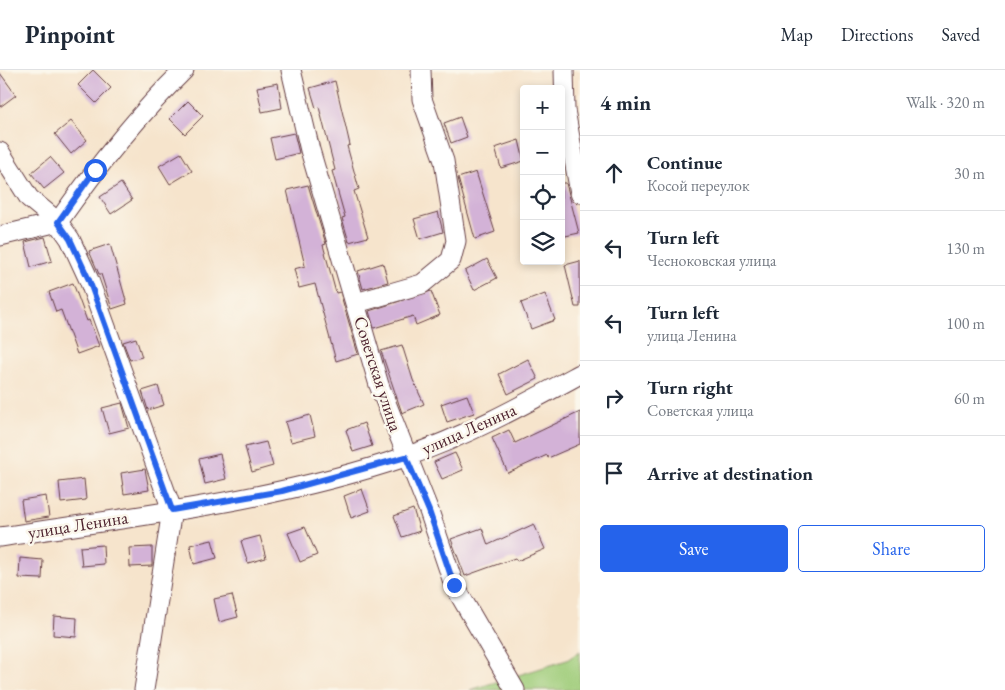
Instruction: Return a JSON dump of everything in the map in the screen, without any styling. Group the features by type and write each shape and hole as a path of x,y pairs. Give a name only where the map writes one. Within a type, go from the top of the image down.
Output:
{"street":[{"path":"0,236 58,222 95,170 142,112 184,70"},
{"name":"Советская улица","path":"291,70 310,150 379,384 406,457 429,511 454,585 515,690"},
{"path":"356,304 422,284 451,260 456,241 444,161 422,99 421,70"},
{"path":"564,70 565,110 580,193"},
{"path":"0,152 30,198 58,222 70,239 89,280 172,510 144,690"},
{"name":"улица Ленина","path":"0,537 282,491 406,457 495,420 580,374"}],"green space":[{"path":"580,651 580,690 470,690 567,660"}],"building":[{"path":"93,70 111,88 96,103 78,85"},
{"path":"0,73 16,95 0,107"},
{"path":"335,81 350,145 347,146 359,189 354,191 368,237 349,242 342,218 345,217 332,171 335,170 319,107 316,108 310,88"},
{"path":"278,83 282,108 262,112 257,87"},
{"path":"188,101 203,116 185,134 170,119"},
{"path":"460,117 467,137 451,143 444,123"},
{"path":"71,121 87,140 71,154 55,134"},
{"path":"294,133 299,153 275,159 270,138"},
{"path":"519,140 520,162 501,168 495,148"},
{"path":"181,153 192,171 170,184 159,166"},
{"path":"50,157 64,173 44,189 31,173"},
{"path":"476,172 495,232 475,239 458,178"},
{"path":"121,183 132,200 111,214 100,197"},
{"path":"565,183 566,183 579,233 565,236"},
{"path":"308,185 326,244 323,245 336,293 340,292 358,354 336,361 315,284 299,288 294,269 305,266 287,190"},
{"path":"438,212 443,232 420,239 414,219"},
{"path":"45,237 52,261 31,267 25,242"},
{"path":"110,244 127,304 112,309 101,274 99,274 89,251"},
{"path":"487,259 497,278 474,290 465,271"},
{"path":"580,261 580,307 575,307 565,265"},
{"path":"383,263 388,282 363,289 358,271"},
{"path":"73,283 87,321 89,320 99,346 77,354 61,310 56,312 49,292"},
{"path":"431,291 440,315 416,325 413,316 374,328 369,311"},
{"path":"545,294 555,320 531,329 521,303"},
{"path":"136,338 142,357 130,360 123,342"},
{"path":"402,345 413,380 424,404 402,413 381,351"},
{"path":"528,359 538,379 508,394 499,374"},
{"path":"158,386 164,405 148,410 142,391"},
{"path":"467,395 474,413 447,422 441,404"},
{"path":"122,403 129,428 109,433 102,408"},
{"path":"580,412 580,444 548,458 547,455 508,473 492,438 509,430 515,443"},
{"path":"310,415 315,436 291,442 285,422"},
{"path":"364,423 372,446 353,452 346,430"},
{"path":"266,442 273,466 252,472 245,447"},
{"path":"455,453 463,470 442,479 434,462"},
{"path":"220,454 226,479 205,484 199,459"},
{"path":"145,469 149,490 124,494 121,473"},
{"path":"84,479 86,500 61,503 59,482"},
{"path":"362,489 370,511 351,518 344,496"},
{"path":"46,496 49,517 24,521 21,500"},
{"path":"413,509 420,531 402,537 394,516"},
{"path":"534,524 545,549 517,561 515,558 465,576 451,539 482,528 488,545"},
{"path":"305,527 317,555 300,562 288,533"},
{"path":"260,536 266,558 248,563 241,541"},
{"path":"212,540 217,558 194,564 190,545"},
{"path":"103,545 104,564 82,566 80,547"},
{"path":"152,547 152,566 130,567 129,548"},
{"path":"20,558 43,560 42,579 19,578"},
{"path":"232,595 238,617 219,622 214,599"},
{"path":"54,616 77,618 76,637 53,635"}],"route":[{"path":"95,170 58,222 70,239 89,280 172,510 282,491 406,457 429,511 454,585"}]}
